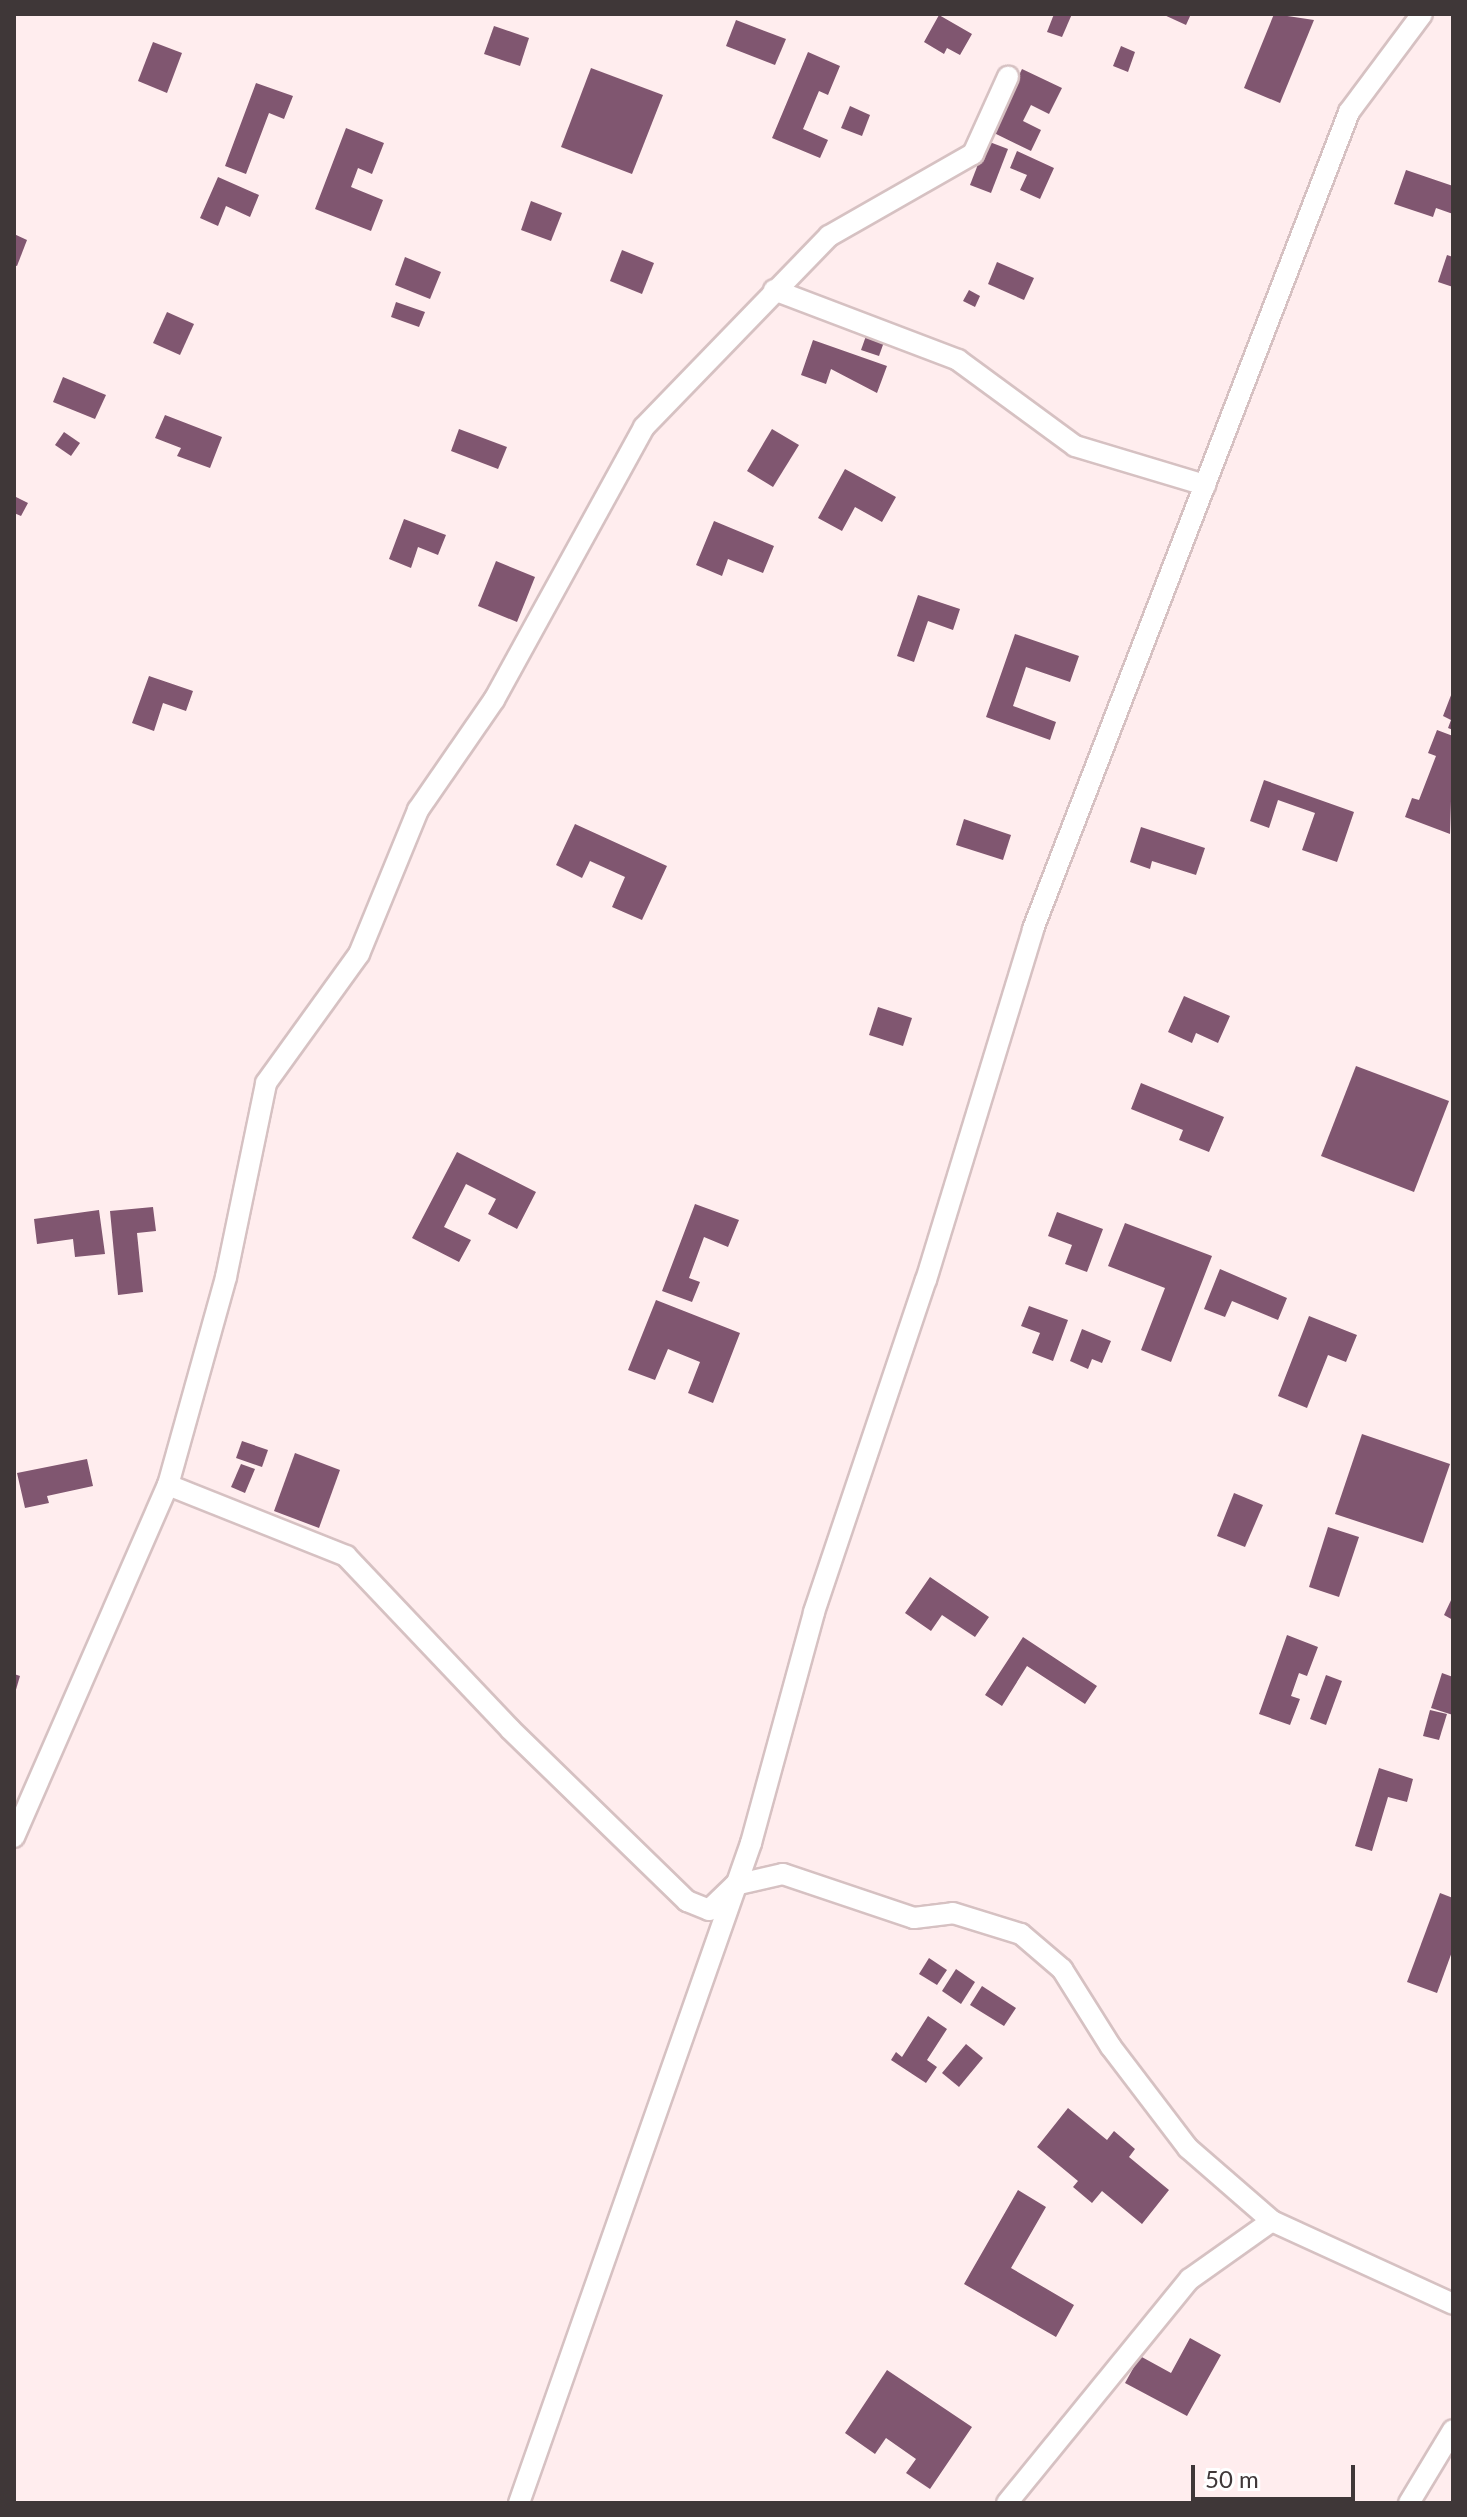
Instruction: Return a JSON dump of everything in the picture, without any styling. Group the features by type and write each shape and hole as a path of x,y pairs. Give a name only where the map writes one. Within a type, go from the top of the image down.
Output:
{"street":[{"path":"519,2503 735,1885 814,1612 926,1280 1033,929 1349,112 1422,14"},
{"path":"14,1837 168,1485 226,1277 266,1083 359,954 418,810 494,700 644,427 829,236 973,154 1008,77"},
{"path":"774,290 958,360 1075,446 1205,485"},
{"path":"168,1485 346,1556 510,1729 687,1901 709,1910 735,1885 783,1874 914,1918 953,1913 1021,1934 1062,1969 1111,2047 1188,2148 1272,2221 1453,2304"},
{"path":"1007,2503 1190,2279 1272,2221"},
{"path":"1409,2503 1453,2430"}],"building":[{"path":"1054,14 1072,14 1062,37 1047,32"},
{"path":"1162,14 1191,14 1186,25"},
{"path":"1274,14 1314,20 1280,103 1244,88"},
{"path":"939,15 972,34 960,55 947,48 944,54 924,42"},
{"path":"736,20 786,39 775,65 726,46"},
{"path":"494,26 529,38 520,66 484,54"},
{"path":"153,42 182,53 167,93 138,81"},
{"path":"1121,46 1135,52 1128,72 1113,66"},
{"path":"808,52 840,66 828,95 819,91 803,129 828,140 820,158 772,138"},
{"path":"591,68 663,95 632,174 561,147"},
{"path":"1022,69 1062,88 1049,114 1031,105 1023,121 1041,130 1031,151 992,132"},
{"path":"256,83 293,96 284,119 269,113 246,174 225,166"},
{"path":"850,106 870,115 862,136 841,128"},
{"path":"346,128 384,143 372,174 358,168 351,187 383,200 371,231 315,209"},
{"path":"987,141 1008,149 991,193 970,185"},
{"path":"1017,151 1054,168 1040,199 1020,190 1027,175 1010,168"},
{"path":"1406,170 1453,186 1453,214 1436,208 1433,217 1394,204"},
{"path":"218,177 259,195 250,217 226,206 218,226 200,218"},
{"path":"531,201 562,213 551,241 521,230"},
{"path":"14,234 27,240 17,266 14,265"},
{"path":"622,250 654,263 642,294 610,281"},
{"path":"1447,255 1453,257 1453,287 1438,282"},
{"path":"405,257 441,272 430,299 395,285"},
{"path":"997,262 1034,278 1024,300 988,284"},
{"path":"969,290 980,296 975,307 963,301"},
{"path":"396,302 425,312 419,327 391,317"},
{"path":"167,312 194,324 180,355 153,343"},
{"path":"866,336 884,342 879,356 861,350"},
{"path":"813,340 887,366 877,393 831,369 826,384 801,375"},
{"path":"63,377 106,395 95,419 53,402"},
{"path":"165,415 222,437 210,468 177,456 181,448 155,438"},
{"path":"459,429 507,447 498,469 451,451"},
{"path":"772,429 799,445 773,487 747,471"},
{"path":"64,432 80,443 71,456 55,445"},
{"path":"845,469 896,497 882,522 855,507 842,531 818,518"},
{"path":"14,496 28,503 21,516 14,513"},
{"path":"404,519 446,535 438,555 418,547 411,568 389,559"},
{"path":"714,521 774,546 763,573 728,559 722,576 696,565"},
{"path":"496,561 535,577 517,622 478,606"},
{"path":"918,595 960,609 953,630 928,621 914,662 897,656"},
{"path":"1015,634 1079,656 1070,682 1026,667 1013,706 1056,722 1050,740 986,717"},
{"path":"149,676 193,691 186,711 163,703 154,731 132,723"},
{"path":"1453,690 1453,730 1448,728 1451,720 1443,716"},
{"path":"1437,730 1453,736 1450,834 1405,817 1412,798 1419,800 1436,756 1428,753"},
{"path":"1264,780 1354,812 1337,862 1302,850 1315,813 1278,800 1269,828 1250,821"},
{"path":"964,819 1011,835 1003,860 956,845"},
{"path":"575,824 667,866 642,920 612,907 625,877 590,861 582,878 556,865"},
{"path":"1141,827 1205,848 1196,875 1152,861 1150,869 1130,862"},
{"path":"1184,996 1230,1016 1218,1043 1196,1033 1192,1043 1168,1032"},
{"path":"878,1007 912,1018 903,1046 869,1035"},
{"path":"1356,1066 1449,1101 1414,1192 1321,1156"},
{"path":"1141,1083 1224,1117 1209,1152 1179,1140 1183,1130 1131,1109"},
{"path":"457,1152 536,1192 517,1229 488,1214 496,1199 466,1184 444,1227 471,1240 459,1262 412,1238"},
{"path":"695,1204 739,1220 728,1247 704,1237 689,1278 700,1282 692,1302 662,1291"},
{"path":"153,1207 156,1231 137,1233 143,1292 118,1295 110,1211"},
{"path":"99,1210 105,1254 75,1257 73,1239 37,1244 34,1219"},
{"path":"1057,1212 1103,1229 1087,1272 1065,1264 1072,1245 1048,1236"},
{"path":"1125,1223 1212,1256 1171,1362 1141,1350 1165,1288 1108,1266"},
{"path":"1220,1269 1287,1298 1278,1320 1232,1301 1225,1317 1204,1309"},
{"path":"656,1300 740,1333 713,1403 688,1393 700,1362 668,1349 655,1380 628,1370"},
{"path":"1029,1306 1068,1320 1053,1361 1032,1353 1040,1333 1021,1326"},
{"path":"1309,1316 1357,1335 1346,1362 1328,1355 1307,1408 1278,1396"},
{"path":"1082,1329 1111,1341 1102,1363 1092,1359 1088,1369 1070,1361"},
{"path":"1362,1434 1450,1464 1423,1543 1335,1514"},
{"path":"242,1441 268,1450 262,1467 236,1458"},
{"path":"295,1453 340,1470 319,1528 274,1511"},
{"path":"87,1459 93,1486 47,1496 49,1503 25,1508 17,1473"},
{"path":"241,1464 255,1469 245,1493 231,1487"},
{"path":"1234,1493 1263,1505 1245,1547 1217,1536"},
{"path":"1328,1527 1359,1537 1339,1597 1309,1587"},
{"path":"930,1577 989,1617 975,1637 942,1615 931,1631 905,1613"},
{"path":"1453,1596 1453,1620 1444,1615"},
{"path":"1287,1635 1318,1647 1307,1676 1299,1673 1291,1696 1300,1699 1290,1725 1259,1714"},
{"path":"1023,1637 1097,1686 1085,1704 1027,1666 1002,1706 985,1695"},
{"path":"1442,1673 1453,1677 1453,1715 1431,1708"},
{"path":"14,1674 20,1676 15,1693 14,1693"},
{"path":"1326,1675 1342,1681 1326,1725 1310,1719"},
{"path":"1430,1710 1447,1714 1439,1740 1423,1736"},
{"path":"1379,1768 1413,1779 1407,1802 1388,1797 1372,1851 1355,1846"},
{"path":"1440,1893 1453,1898 1453,1949 1437,1993 1407,1982"},
{"path":"929,1958 947,1970 937,1985 919,1974"},
{"path":"956,1969 975,1982 961,2004 942,1991"},
{"path":"982,1986 1016,2008 1004,2026 970,2005"},
{"path":"928,2016 947,2029 927,2060 937,2067 926,2083 891,2060 896,2052 902,2057"},
{"path":"966,2044 983,2058 959,2087 942,2073"},
{"path":"1068,2108 1107,2140 1114,2131 1135,2149 1129,2157 1169,2190 1142,2224 1102,2191 1092,2203 1073,2187 1078,2181 1037,2147"},
{"path":"1018,2190 1046,2207 1011,2268 1074,2305 1056,2337 964,2284"},
{"path":"1190,2338 1221,2355 1187,2416 1125,2383 1140,2356 1171,2373"},
{"path":"887,2370 972,2427 930,2489 906,2473 916,2459 886,2438 875,2454 845,2433"}]}
